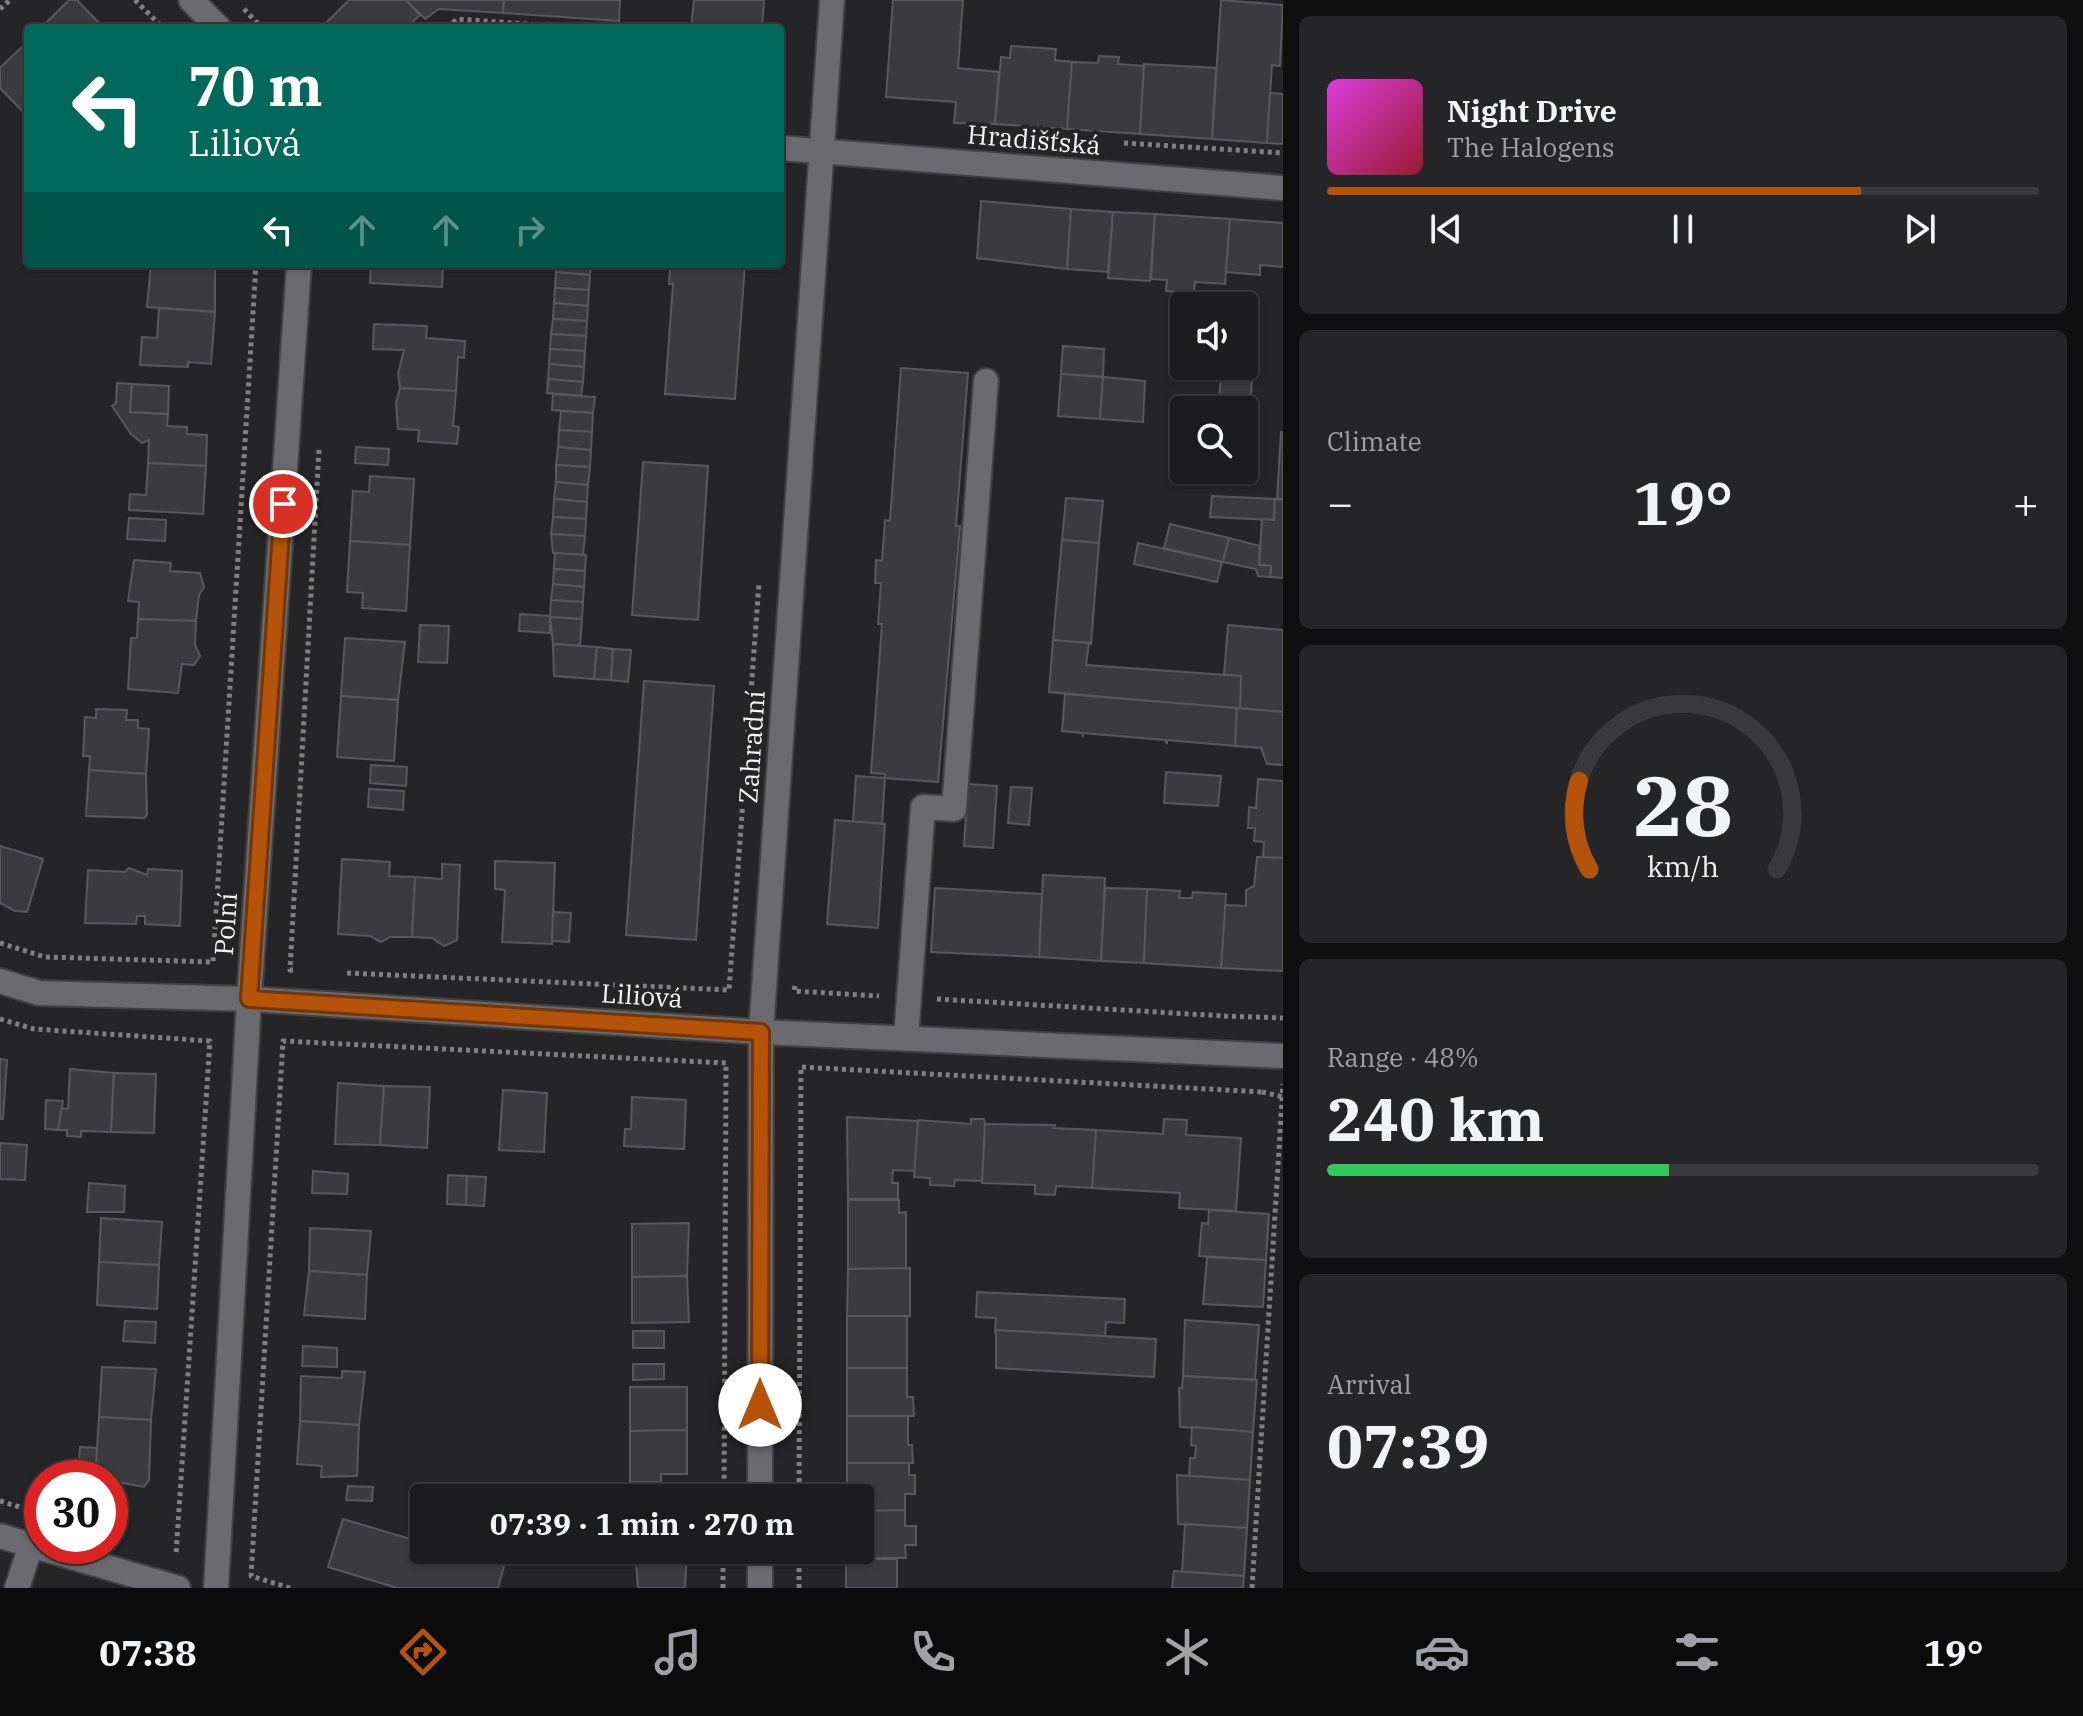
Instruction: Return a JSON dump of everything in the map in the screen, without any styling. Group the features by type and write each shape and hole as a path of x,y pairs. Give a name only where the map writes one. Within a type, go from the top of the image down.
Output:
{"street":[{"path":"191,0 215,24"},
{"name":"Zahradní","path":"760,1484 761,1032 832,0"},
{"name":"Hradišťská","path":"784,148 1283,188"},
{"name":"Polní","path":"216,1588 249,999 299,268"},
{"path":"906,1038 923,807 954,809 986,381"},
{"name":"Liliová","path":"0,981 39,993 249,999 761,1032 1283,1056"},
{"path":"0,1536 24,1543"},
{"path":"17,1588 25,1564"},
{"path":"96,1564 178,1588"},
{"path":"760,1564 760,1588"}],"path":[{"path":"0,9 10,0"},
{"path":"135,0 159,24"},
{"path":"234,0 258,24"},
{"path":"451,24 457,19 521,24"},
{"path":"0,943 45,957 213,962 256,268"},
{"path":"305,971 290,970 319,447"},
{"path":"337,972 729,990 760,577"},
{"path":"795,975 794,991 1224,1016"},
{"path":"0,1019 34,1029 210,1041 179,1555 165,1551"},
{"path":"290,1588 251,1576 283,1041 726,1063 724,1484"},
{"path":"799,1484 801,1067 1263,1092"},
{"path":"1252,1588 1282,1096"},
{"path":"0,1501 24,1508"},
{"path":"723,1564 723,1588"},
{"path":"799,1564 799,1588"}],"building":[{"path":"69,0 77,0 100,24 45,24"},
{"path":"349,0 406,0 420,15 410,24 325,24"},
{"path":"406,0 504,0 503,13 439,9 425,19"},
{"path":"504,0 620,0 619,21 503,13"},
{"path":"694,0 764,0 762,24 691,24"},
{"path":"893,0 963,0 958,68 999,72 995,124 954,123 956,102 886,97"},
{"path":"1221,0 1283,5 1280,66 1272,65 1267,143 1212,139"},
{"path":"24,45 24,113 0,88 0,68"},
{"path":"1011,46 1056,49 1055,60 1072,62 1067,129 995,124 1001,57 1010,58"},
{"path":"1099,56 1119,57 1118,64 1144,66 1140,134 1067,129 1072,62 1098,63"},
{"path":"1144,64 1216,68 1212,139 1140,134"},
{"path":"1270,93 1283,94 1283,144 1267,143"},
{"path":"981,201 1071,209 1067,269 977,258"},
{"path":"1071,209 1113,212 1108,272 1067,269"},
{"path":"1113,212 1155,214 1150,281 1108,278"},
{"path":"1155,214 1230,219 1225,284 1195,282 1194,292 1180,292 1166,291 1167,280 1151,279"},
{"path":"1230,219 1283,223 1283,267 1260,265 1260,275 1226,272"},
{"path":"151,268 215,268 215,312 147,307"},
{"path":"371,268 443,268 442,287 370,283"},
{"path":"556,268 591,268 590,275 556,272"},
{"path":"670,268 745,268 735,399 665,394 673,284 669,284"},
{"path":"556,272 590,275 589,290 555,288"},
{"path":"555,288 589,290 588,306 554,303"},
{"path":"554,303 588,306 587,321 553,319"},
{"path":"159,308 215,312 211,364 188,362 188,367 140,365 142,337 157,338"},
{"path":"553,319 587,321 586,336 551,334"},
{"path":"374,324 427,326 426,338 465,341 464,358 458,357 456,391 400,388 398,374 404,350 373,349"},
{"path":"551,334 586,336 585,351 550,349"},
{"path":"1063,346 1104,349 1103,377 1061,374"},
{"path":"550,349 585,351 584,367 549,364"},
{"path":"549,364 584,367 583,382 548,379"},
{"path":"901,368 968,373 956,526 960,526 938,782 885,778 885,774 871,773 882,624 878,624 881,583 875,583 876,560 882,561 885,520 890,521"},
{"path":"1061,374 1103,377 1100,419 1058,416"},
{"path":"1103,377 1145,381 1143,422 1100,419"},
{"path":"548,379 583,382 581,396 547,393"},
{"path":"1221,380 1252,380 1251,396 1219,396"},
{"path":"117,383 132,384 130,412 168,414 167,426 187,427 187,434 207,435 206,466 148,463 149,440 142,443 131,434 112,406 116,403"},
{"path":"132,384 169,386 168,414 130,412"},
{"path":"400,388 456,391 453,426 459,427 457,444 418,441 419,430 398,429 396,403"},
{"path":"553,394 595,397 593,413 552,410"},
{"path":"561,411 593,413 592,432 559,430"},
{"path":"559,430 592,432 591,450 558,447"},
{"path":"1281,432 1283,499 1277,499"},
{"path":"356,447 389,449 388,465 355,463"},
{"path":"558,447 591,450 590,467 556,465"},
{"path":"643,462 708,466 698,620 632,615"},
{"path":"148,463 206,466 203,514 129,510 130,494 146,495"},
{"path":"556,465 590,467 588,485 556,482"},
{"path":"370,476 414,479 410,545 350,541 353,491 369,492"},
{"path":"556,482 588,485 587,502 554,499"},
{"path":"1212,496 1275,499 1274,520 1210,517"},
{"path":"1066,498 1103,501 1099,543 1062,540"},
{"path":"554,499 587,502 586,519 553,517"},
{"path":"1275,499 1283,500 1283,578 1270,577 1271,566 1259,565 1262,519 1274,520"},
{"path":"553,517 586,519 585,536 551,534"},
{"path":"129,518 166,520 165,541 127,539"},
{"path":"1170,524 1229,538 1223,562 1164,548"},
{"path":"551,534 585,536 583,555 553,553"},
{"path":"1229,538 1260,546 1259,565 1271,566 1270,577 1258,576 1256,569 1223,562"},
{"path":"1062,540 1099,543 1091,644 1053,640"},
{"path":"350,541 410,545 406,611 362,608 363,593 347,592"},
{"path":"1138,543 1222,562 1217,582 1134,564"},
{"path":"555,553 586,555 585,571 554,569"},
{"path":"134,560 171,563 170,571 200,573 204,587 199,595 196,621 138,619 139,602 128,601"},
{"path":"554,569 585,571 584,587 553,584"},
{"path":"553,584 584,587 583,602 551,600"},
{"path":"551,600 583,602 582,619 550,617"},
{"path":"520,614 550,616 550,633 519,631"},
{"path":"550,617 582,619 580,646 553,644"},
{"path":"138,619 196,621 195,645 200,656 194,665 182,664 178,693 128,689 131,638 137,638"},
{"path":"420,625 449,626 447,663 418,662"},
{"path":"1228,625 1283,630 1283,712 1240,709 1241,676 1224,675"},
{"path":"345,638 405,642 398,700 341,696"},
{"path":"1053,640 1089,643 1086,665 1241,676 1240,709 1049,692"},
{"path":"553,644 597,647 594,679 554,676"},
{"path":"597,647 613,649 611,680 594,679"},
{"path":"613,649 631,650 628,682 611,680"},
{"path":"644,681 714,686 696,940 626,935"},
{"path":"1065,694 1237,708 1235,746 1167,740 1167,744 1165,740 1083,733 1083,737 1082,733 1062,731"},
{"path":"341,696 398,700 394,761 337,757"},
{"path":"1237,708 1283,712 1283,765 1267,764 1261,748 1235,746"},
{"path":"96,709 127,710 126,720 138,720 138,728 149,729 146,774 89,770 90,756 83,756 85,717 96,718"},
{"path":"371,765 407,767 406,786 370,783"},
{"path":"89,770 146,774 147,815 144,818 86,816"},
{"path":"1166,772 1221,776 1218,806 1164,803"},
{"path":"856,776 885,778 882,824 853,822"},
{"path":"1258,779 1283,781 1283,858 1263,857 1264,842 1254,841 1255,828 1248,828 1249,807 1256,808"},
{"path":"968,784 997,786 993,848 964,846"},
{"path":"1011,787 1032,788 1029,825 1008,823"},
{"path":"369,789 404,791 403,810 368,807"},
{"path":"835,820 885,824 878,928 827,924"},
{"path":"0,846 43,859 27,912 15,911 0,903"},
{"path":"1257,857 1283,858 1283,971 1221,968 1225,905 1246,906 1246,890 1254,886"},
{"path":"342,859 390,862 389,876 415,877 412,937 390,937 381,942 370,936 338,934"},
{"path":"495,861 555,863 552,944 502,942 505,890 495,889"},
{"path":"442,864 460,865 457,940 444,946 432,938 412,937 415,877 442,879"},
{"path":"129,868 147,875 148,869 182,871 180,926 145,924 145,916 137,916 136,924 85,923 88,870 125,872"},
{"path":"1043,875 1105,878 1101,961 1039,957"},
{"path":"935,888 1042,894 1039,957 931,952"},
{"path":"1105,888 1147,889 1144,963 1101,961"},
{"path":"1147,889 1180,891 1179,898 1192,898 1193,892 1226,894 1221,968 1144,963"},
{"path":"553,912 571,913 569,942 552,941"},
{"path":"0,1059 7,1060 3,1119 0,1119"},
{"path":"70,1069 114,1073 111,1132 81,1131 81,1137 67,1136 67,1130 58,1130 60,1108 68,1109"},
{"path":"114,1073 156,1074 154,1133 111,1132"},
{"path":"338,1083 384,1086 380,1145 335,1144"},
{"path":"384,1086 430,1087 427,1148 380,1145"},
{"path":"503,1090 547,1093 544,1152 499,1150"},
{"path":"632,1097 686,1100 684,1149 624,1146 625,1129 631,1129"},
{"path":"46,1100 63,1101 58,1130 45,1129"},
{"path":"847,1117 918,1121 915,1171 893,1170 892,1183 898,1183 898,1199 848,1199"},
{"path":"971,1119 984,1119 985,1124 983,1181 955,1180 954,1186 930,1185 930,1178 914,1177 918,1120 971,1124"},
{"path":"1164,1119 1187,1120 1186,1135 1241,1138 1236,1211 1179,1208 1180,1193 1092,1188 1096,1130 1163,1134"},
{"path":"985,1124 1055,1125 1054,1128 1096,1130 1092,1188 1056,1186 1055,1195 1035,1194 1035,1185 982,1183"},
{"path":"0,1143 27,1145 25,1180 0,1179"},
{"path":"313,1171 348,1174 347,1194 312,1193"},
{"path":"448,1175 467,1176 466,1205 447,1204"},
{"path":"467,1176 486,1177 484,1206 466,1205"},
{"path":"89,1183 125,1186 124,1212 87,1212"},
{"path":"848,1200 899,1200 899,1213 906,1212 906,1268 848,1269"},
{"path":"1209,1210 1269,1214 1266,1260 1199,1256 1202,1223 1208,1224"},
{"path":"101,1218 162,1222 159,1265 99,1262"},
{"path":"689,1223 687,1276 632,1277 632,1224"},
{"path":"310,1228 371,1231 367,1275 309,1271"},
{"path":"1207,1257 1266,1260 1263,1307 1203,1304"},
{"path":"99,1262 159,1265 157,1309 97,1305"},
{"path":"910,1268 910,1316 847,1316 848,1269"},
{"path":"309,1271 367,1275 365,1319 304,1315"},
{"path":"687,1276 689,1322 632,1323 632,1277"},
{"path":"977,1292 1125,1299 1124,1323 1106,1322 1105,1337 995,1332 996,1318 976,1317"},
{"path":"847,1316 907,1316 907,1368 847,1368"},
{"path":"1185,1320 1259,1325 1255,1380 1183,1376"},
{"path":"125,1321 156,1322 155,1343 123,1341"},
{"path":"996,1330 1156,1339 1154,1377 996,1368"},
{"path":"633,1331 664,1331 664,1348 633,1348"},
{"path":"303,1346 337,1348 337,1367 302,1366"},
{"path":"633,1364 664,1364 664,1379 633,1380"},
{"path":"102,1367 156,1369 151,1420 99,1417"},
{"path":"847,1368 907,1368 907,1397 913,1397 914,1416 847,1416"},
{"path":"342,1371 365,1372 359,1425 300,1421 301,1376 342,1378"},
{"path":"1183,1376 1257,1380 1253,1432 1180,1427 1179,1388 1182,1388"},
{"path":"630,1387 687,1387 687,1430 630,1431"},
{"path":"847,1416 908,1416 908,1445 912,1445 913,1463 847,1463"},
{"path":"99,1417 151,1420 149,1480 144,1487 128,1484 128,1460 96,1460"},
{"path":"300,1421 359,1425 357,1476 321,1477 322,1466 297,1464"},
{"path":"1192,1427 1253,1432 1250,1480 1189,1476 1190,1458 1195,1458 1196,1446 1191,1445"},
{"path":"687,1430 687,1474 661,1474 661,1482 630,1482 630,1431"},
{"path":"80,1447 97,1448 96,1460 79,1460"},
{"path":"847,1463 909,1463 909,1475 915,1475 915,1494 905,1494 905,1510 874,1511 874,1484 847,1484"},
{"path":"1177,1475 1250,1480 1247,1528 1178,1524"},
{"path":"348,1486 373,1487 372,1501 346,1500"},
{"path":"905,1510 905,1526 916,1526 916,1545 905,1545 906,1558 874,1558 874,1511"},
{"path":"343,1519 410,1539 410,1564 504,1566 498,1588 397,1588 328,1567"},
{"path":"1185,1524 1247,1528 1244,1576 1182,1572"},
{"path":"874,1559 897,1559 897,1588 846,1588 846,1564 874,1564"},
{"path":"636,1564 686,1564 685,1588 638,1588"},
{"path":"1174,1571 1244,1576 1243,1588 1172,1588"}],"route":[{"path":"283,504 249,999 761,1032 760,1405"}]}
